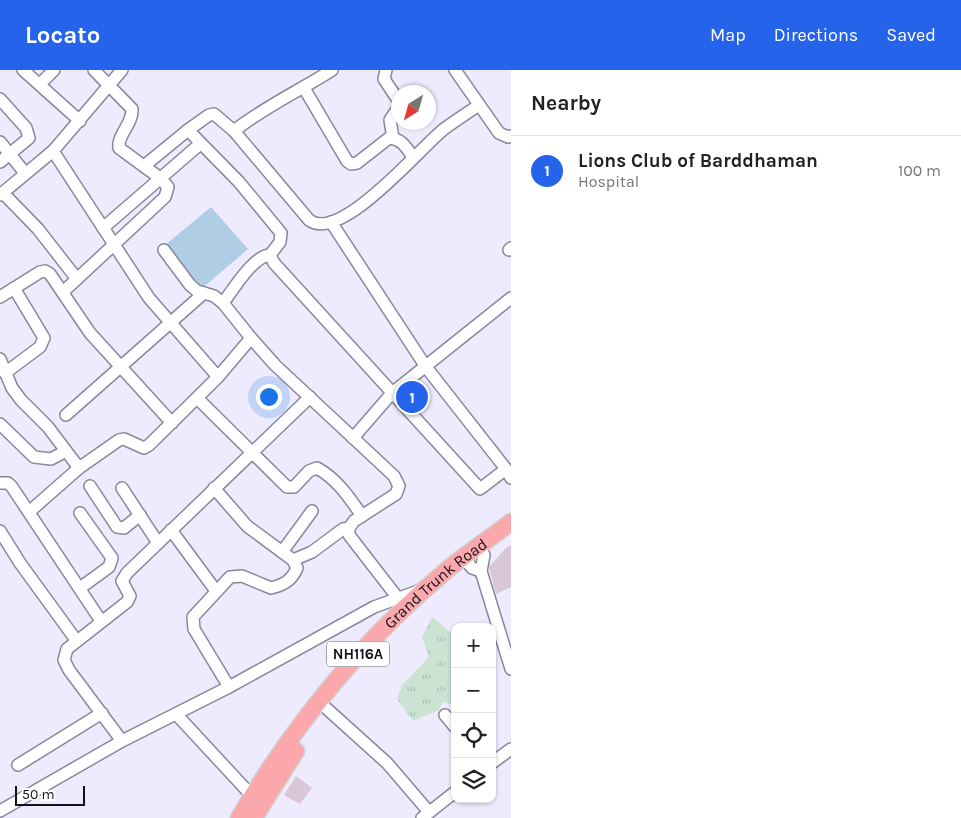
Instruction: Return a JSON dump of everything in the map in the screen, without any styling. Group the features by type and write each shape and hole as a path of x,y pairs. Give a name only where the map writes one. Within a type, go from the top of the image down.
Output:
{"highway":[{"name":"Grand Trunk Road","path":"475,559 511,522"},
{"name":"Grand Trunk Road","path":"239,818 300,726 339,675 432,588 511,534"},
{"name":"Grand Trunk Road","path":"254,818 285,767 326,708 369,657 432,588"}],"street":[{"path":"23,70 80,121"},
{"path":"40,84 54,70"},
{"path":"63,292 165,197 168,187 160,178 119,148 119,141 133,119 132,109 94,70"},
{"path":"77,279 38,229 2,194 53,151 122,70"},
{"path":"234,131 278,100 304,88 332,70"},
{"path":"386,70 384,79 391,90"},
{"path":"455,70 499,133 508,137 511,136"},
{"path":"304,88 347,161 351,164 357,163 381,142 389,138 403,143 413,157"},
{"path":"0,100 29,134 27,142 0,162"},
{"path":"144,166 209,114 214,114 234,131 309,220 319,225 331,222 367,202 444,129 479,105"},
{"path":"188,130 239,182 281,233 280,242 270,255 265,255 255,263 223,303"},
{"path":"392,130 393,138"},
{"path":"0,142 25,173"},
{"path":"103,228 200,144"},
{"path":"53,151 149,298 218,377"},
{"path":"270,255 274,263 480,489 508,473 426,366 331,222"},
{"path":"164,250 190,285 214,296 223,303 251,338 394,476 400,486 396,494 354,521 349,528 349,535 397,597"},
{"path":"0,297 45,271 63,292 90,333 172,423"},
{"path":"5,373 40,347 44,338 14,288"},
{"path":"66,415 204,293"},
{"path":"354,438 392,393 511,298"},
{"path":"29,512 78,468 119,440 124,438 144,448 218,377 251,338"},
{"path":"0,359 5,373 21,400 48,427 78,468"},
{"path":"122,741 64,660 66,649 129,599 123,586 124,578 214,488 310,397"},
{"path":"197,398 291,488 314,468 321,470 345,491 362,516"},
{"path":"0,424 34,457 51,459 66,452"},
{"path":"0,483 8,483 101,621"},
{"path":"90,486 118,527 124,528 140,515"},
{"path":"122,488 158,543"},
{"path":"214,488 248,526 293,560 297,568 294,576 280,586 265,586 236,575 230,576 197,610 192,622 194,629 229,686"},
{"path":"282,552 312,512"},
{"path":"80,513 112,558 108,567 80,588"},
{"path":"293,560 312,552 343,529 349,528"},
{"path":"171,530 216,591"},
{"path":"0,531 40,592 76,640"},
{"path":"475,559 511,669"},
{"path":"0,811 122,741 229,686 374,607 397,597 432,588"},
{"path":"326,708 387,763 425,815 451,795"},
{"path":"18,765 102,713"},
{"path":"176,714 252,796"},
{"path":"445,715 451,722"},
{"path":"496,760 511,748"}],"green space":[{"path":"432,617 451,633 451,704 443,702 439,710 413,721 397,699 402,685 429,657 422,637"}],"water":[{"path":"211,207 248,249 200,290 164,246"}],"building":[{"path":"412,386 427,405 419,411 403,394"},
{"path":"511,545 511,587 496,594 489,567"},
{"path":"296,776 312,788 300,804 284,795"}],"place":[{"name":"Lions Club of Barddhaman","path":"412,397"}]}
